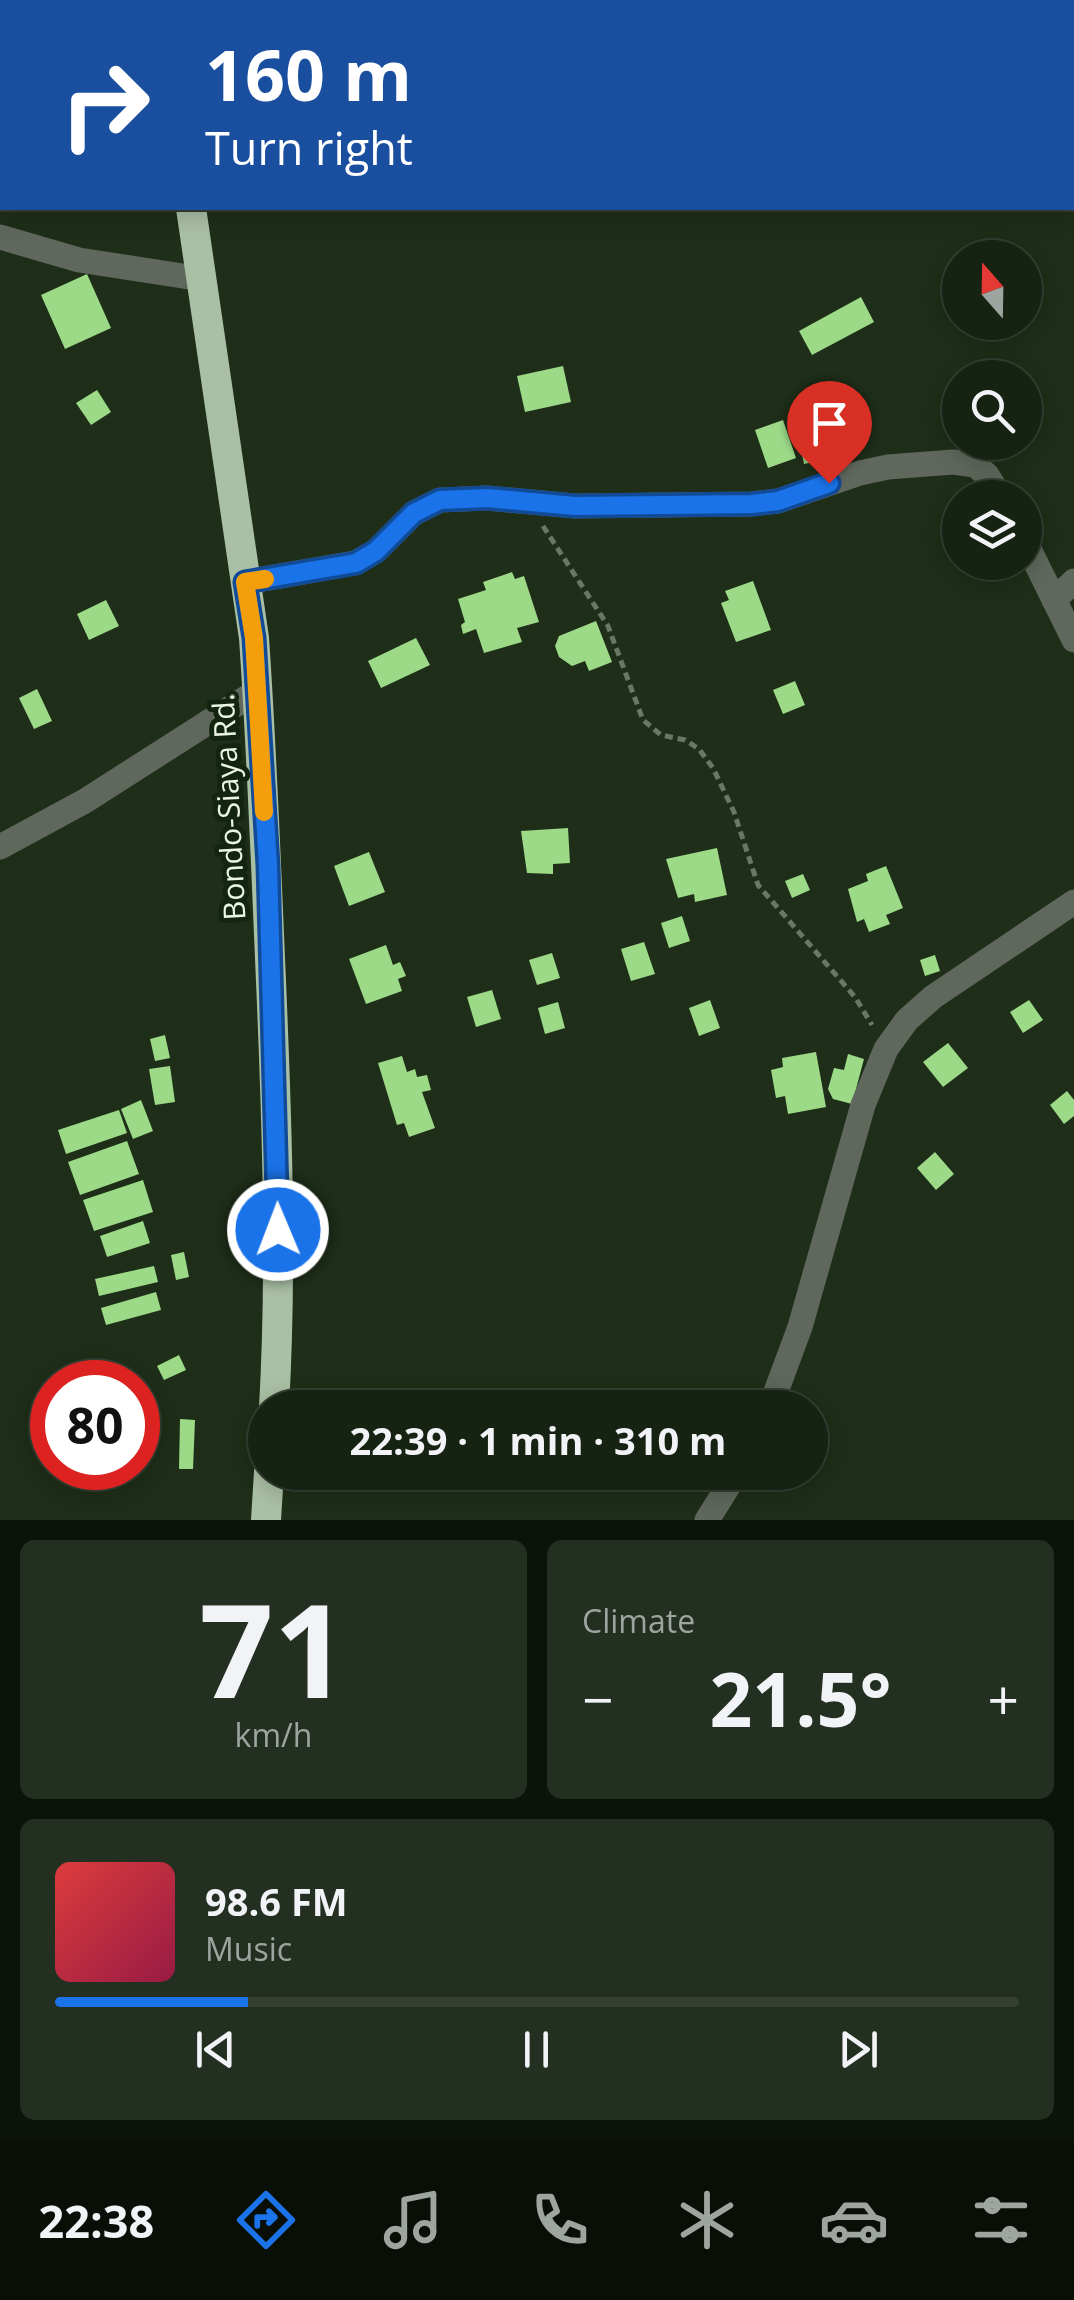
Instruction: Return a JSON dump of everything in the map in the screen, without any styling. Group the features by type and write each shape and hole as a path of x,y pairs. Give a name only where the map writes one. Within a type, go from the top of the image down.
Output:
{"highway":[{"name":"Bondo-Siaya Rd.","path":"191,210 257,691 268,865 275,1090 278,1230 274,1390"},
{"path":"266,1520 268,1490"}],"street":[{"path":"0,237 79,260 202,279"},
{"path":"245,582 356,563 376,551 414,513 440,500 487,498 575,506 752,504 778,501 888,467 953,462 975,464 990,480"},
{"path":"1042,575 1074,640"},
{"path":"1054,600 1074,581"},
{"path":"0,847 85,801 257,691"},
{"path":"777,1390 800,1327 863,1104 886,1049 907,1020 933,997 1074,902"},
{"path":"706,1520 725,1490"}],"path":[{"path":"528,503 608,626 643,720 662,735 685,740 698,749 734,812 758,885 855,997 886,1049"}],"building":[{"path":"87,274 111,328 65,349 41,295"},
{"path":"861,297 874,322 812,355 799,331"},
{"path":"563,366 571,402 525,412 517,376"},
{"path":"97,390 111,412 91,425 76,403"},
{"path":"783,420 796,458 768,468 755,430"},
{"path":"823,420 831,458 804,464 796,425"},
{"path":"512,572 515,579 524,576 539,622 517,628 522,642 484,653 476,629 463,634 461,625 465,622 458,599 486,590 483,582"},
{"path":"753,581 771,630 736,642 721,603 729,600 725,591"},
{"path":"106,600 119,626 89,640 77,614"},
{"path":"596,621 612,662 589,671 585,661 572,666 559,657 555,646 559,636"},
{"path":"416,638 430,665 381,688 368,661"},
{"path":"795,681 805,705 783,714 773,690"},
{"path":"37,689 52,721 34,729 19,698"},
{"path":"568,828 570,863 553,864 553,874 527,873 521,831"},
{"path":"717,848 727,895 695,902 694,894 678,898 666,859"},
{"path":"369,852 385,892 349,906 334,866"},
{"path":"886,866 903,908 886,915 890,924 869,932 864,919 857,922 848,889 868,881 866,874"},
{"path":"803,874 810,890 792,898 785,881"},
{"path":"682,916 690,941 669,948 661,923"},
{"path":"644,942 655,974 631,981 621,949"},
{"path":"386,945 393,965 400,962 406,976 398,979 402,991 366,1004 349,959"},
{"path":"552,953 560,978 537,985 529,960"},
{"path":"935,955 940,971 925,976 920,960"},
{"path":"492,990 501,1019 476,1027 467,997"},
{"path":"710,1000 720,1028 699,1036 689,1008"},
{"path":"1029,1000 1043,1020 1023,1033 1010,1012"},
{"path":"558,1002 565,1028 545,1034 538,1008"},
{"path":"165,1035 170,1058 155,1061 150,1039"},
{"path":"948,1043 968,1068 943,1087 923,1062"},
{"path":"816,1052 826,1107 788,1114 785,1096 776,1098 771,1070 783,1067 782,1058"},
{"path":"848,1054 864,1059 852,1104 833,1099 828,1089 834,1068 844,1070"},
{"path":"402,1056 407,1072 415,1069 417,1077 427,1075 431,1090 422,1092 435,1128 409,1137 404,1123 397,1125 378,1063"},
{"path":"170,1066 175,1102 155,1105 149,1069"},
{"path":"1067,1091 1074,1100 1074,1116 1064,1124 1050,1105"},
{"path":"141,1100 153,1131 133,1139 121,1109"},
{"path":"119,1110 127,1133 66,1154 58,1130"},
{"path":"127,1141 139,1174 80,1195 68,1162"},
{"path":"935,1152 954,1174 936,1190 917,1168"},
{"path":"143,1180 153,1212 94,1231 83,1200"},
{"path":"143,1221 150,1243 107,1257 100,1236"},
{"path":"184,1252 189,1277 176,1280 171,1255"},
{"path":"154,1266 158,1282 99,1296 95,1279"},
{"path":"156,1292 161,1310 106,1325 101,1308"},
{"path":"179,1355 186,1370 164,1380 160,1364"},
{"path":"180,1419 195,1420 193,1469 179,1469"}],"slow traffic":[{"path":"264,812 254,638 245,582 265,579"}],"route":[{"path":"278,1230 268,865 254,638 245,582 356,563 376,551 414,513 440,500 487,498 575,506 752,504 778,501 829,483"}]}
